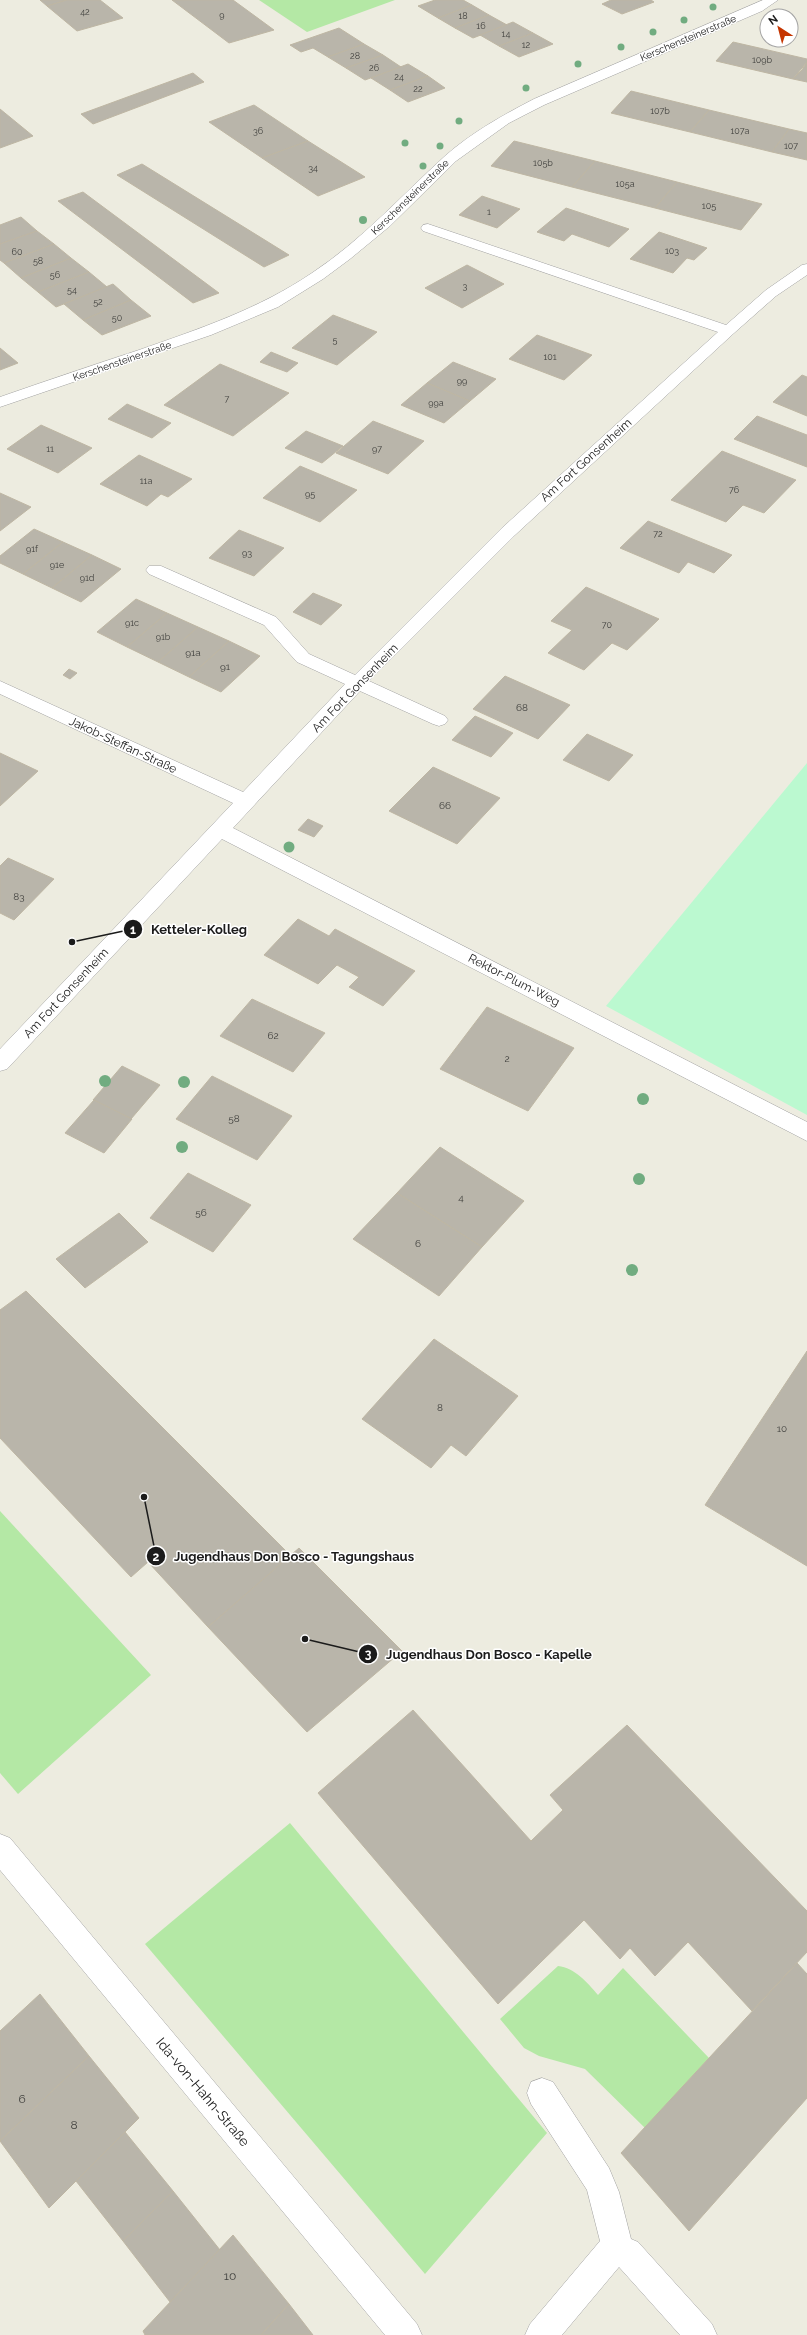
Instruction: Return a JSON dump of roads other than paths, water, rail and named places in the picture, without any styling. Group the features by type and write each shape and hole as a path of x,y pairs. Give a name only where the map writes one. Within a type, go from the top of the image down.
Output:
{"street":[{"name":"Kerschensteinerstraße","path":"0,402 206,332 273,304 318,276 345,256 386,222 451,158 504,120 539,102 758,8 772,0"},
{"path":"428,228 728,331"},
{"name":"Am Fort Gonsenheim","path":"0,1063 221,830 358,682 508,532 771,293 807,268"},
{"path":"155,570 270,621 303,658 439,720"},
{"name":"Jakob-Steffan-Straße","path":"0,687 247,802"},
{"name":"Rektor-Plum-Weg","path":"221,830 807,1132"},
{"name":"Ida-von-Hahn-Straße","path":"0,1848 406,2335"},
{"path":"542,2093 598,2179 604,2192 618,2250"},
{"path":"541,2335 610,2253 618,2250 627,2253 701,2335"}],"place":[{"name":"Ketteler-Kolleg","path":"72,942"},
{"name":"Jugendhaus Don Bosco - Tagungshaus","path":"144,1497"},
{"name":"Jugendhaus Don Bosco - Kapelle","path":"305,1639"}]}
